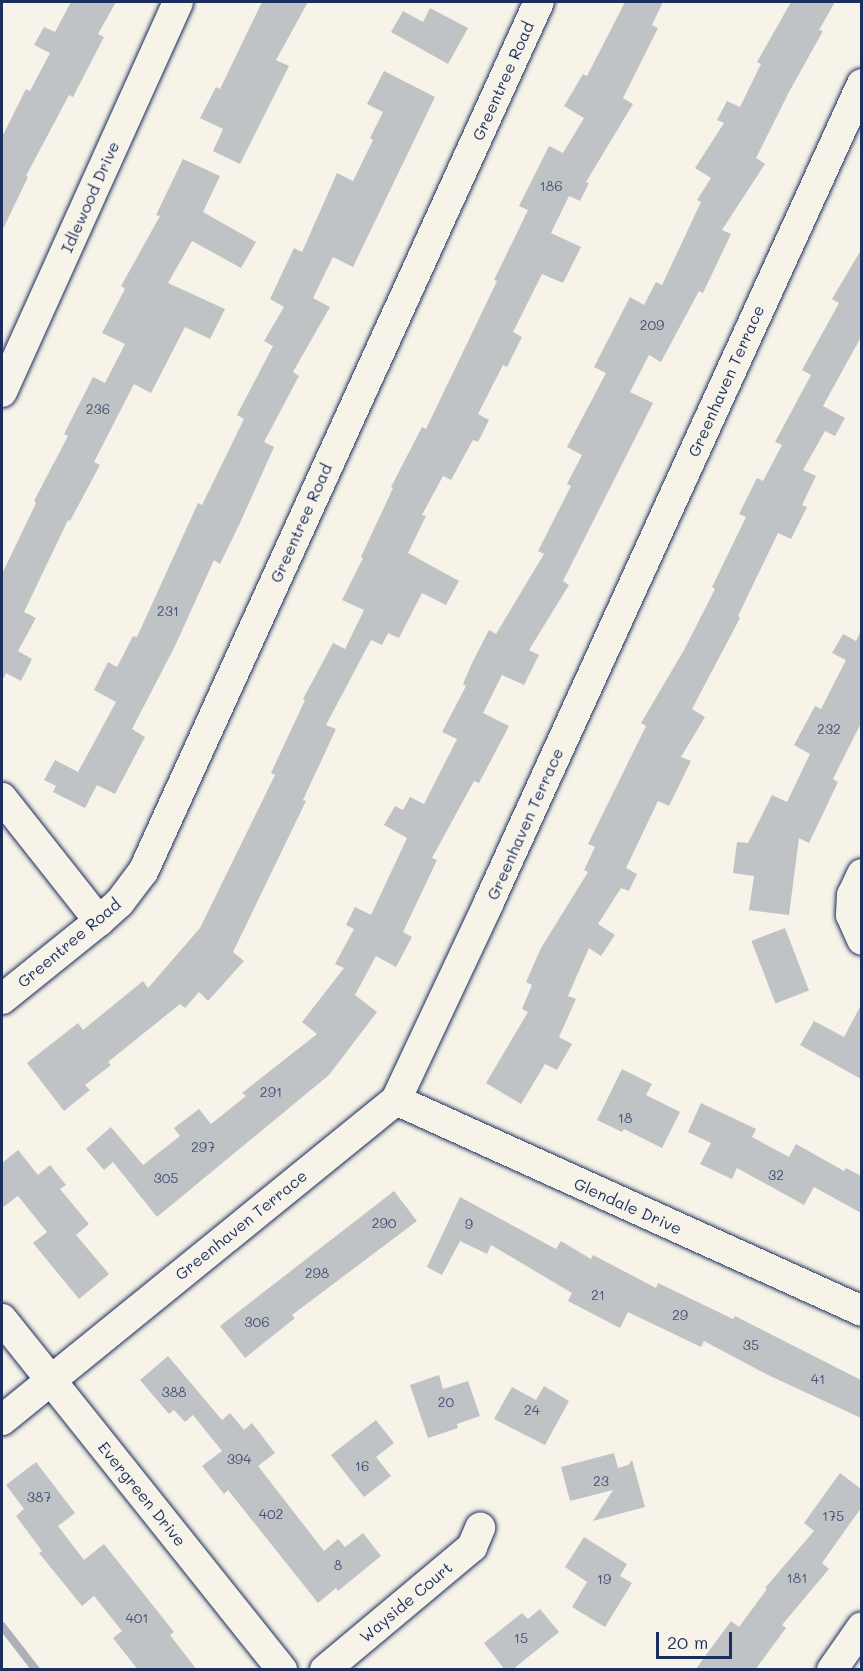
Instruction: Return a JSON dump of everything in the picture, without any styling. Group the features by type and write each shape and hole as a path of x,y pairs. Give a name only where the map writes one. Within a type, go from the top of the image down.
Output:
{"street":[{"name":"Idlewood Drive","path":"2,392 178,2"},
{"name":"Greentree Road","path":"2,999 99,921 120,902 143,872 539,2"},
{"name":"Greenhaven Terrace","path":"2,1420 396,1100 504,869 861,84"},
{"path":"2,798 99,921"},
{"path":"861,874 852,895 852,915 861,940"},
{"name":"Glendale Drive","path":"396,1100 861,1311"},
{"name":"Evergreen Drive","path":"2,1319 282,1670"},
{"name":"Wayside Court","path":"325,1670 472,1547 480,1528"},
{"path":"832,1670 861,1627"}],"building":[{"path":"71,2 116,2 98,34 104,37 73,97 69,95 26,176 28,177 2,231 2,137 26,89 30,91 50,53 34,45 44,27 55,32"},
{"path":"262,2 308,2 276,60 289,66 240,164 213,151 223,129 200,118 216,87 220,89"},
{"path":"625,2 663,2 652,25 658,28 623,98 633,104 586,182 589,183 580,201 569,196 551,233 581,247 563,283 542,274 513,332 522,337 507,367 503,365 478,414 489,420 478,442 473,440 451,480 443,476 422,515 426,516 408,553 459,581 446,605 422,593 399,638 388,633 382,645 371,640 326,725 336,729 303,800 306,801 233,952 244,961 208,1001 199,992 185,1008 180,1004 108,1062 111,1065 85,1085 90,1090 64,1111 27,1063 78,1023 83,1030 143,981 148,988 200,928 275,775 271,773 305,700 303,699 333,643 345,649 364,610 342,600 363,558 361,557 393,488 391,487 422,427 426,429 497,281 494,280 528,210 519,206 549,146 563,153 584,118 564,106 583,74 587,76"},
{"path":"791,2 835,2 819,30 823,31 756,158 765,164 722,230 731,234 703,293 699,291 661,362 649,355 630,392 653,403 563,581 569,585 529,650 539,655 524,685 502,675 483,713 509,726 479,783 474,781 432,858 437,860 403,932 412,937 396,967 376,956 355,995 377,1012 329,1075 157,1217 113,1162 104,1170 86,1149 111,1127 143,1165 180,1136 174,1128 199,1109 211,1124 246,1096 242,1093 317,1034 302,1022 344,968 335,964 354,929 346,925 355,907 371,915 407,838 384,825 395,806 403,810 410,797 424,804 457,739 442,732 466,686 463,684 472,663 489,630 496,634 544,554 538,551 571,486 567,484 582,455 567,447 606,373 594,367 630,297 644,305 656,282 662,285 701,202 697,200 711,178 695,168 724,123 717,120 727,101 740,107 761,64 757,62"},
{"path":"430,8 468,28 448,64 391,32 403,11 423,22"},
{"path":"384,71 435,97 353,267 333,257 313,298 330,307 293,372 299,376 264,442 274,447 240,523 220,564 214,560 175,646 132,729 145,737 115,794 97,785 85,808 53,792 56,786 44,780 55,760 78,772 116,702 94,690 108,662 117,667 133,636 137,637 198,503 202,505 244,419 237,415 273,346 264,341 284,307 270,299 294,248 302,252 337,173 353,181 373,140 370,138 383,112 367,104"},
{"path":"183,159 220,176 203,212 256,242 241,268 192,241 168,283 225,309 210,339 185,327 151,393 134,384 94,462 100,465 70,521 68,520 24,612 36,618 18,651 32,659 21,681 6,673 2,681 2,574 36,503 34,501 68,436 64,434 93,377 105,383 125,344 102,333 125,289 121,286 160,216 156,215"},
{"path":"861,250 861,337 823,406 845,418 835,436 825,431 803,470 816,476 802,505 807,507 791,539 778,533 738,616 740,618 692,709 705,717 681,757 691,761 669,806 658,801 626,868 637,874 629,891 621,888 598,924 615,935 601,956 589,948 568,996 576,999 559,1037 572,1044 557,1070 545,1064 521,1104 486,1083 528,1012 522,1009 532,985 526,982 541,948 588,872 584,870 595,847 588,844 646,726 641,723 684,650 715,589 712,587 746,517 739,514 757,478 763,481 782,445 775,442 811,375 802,370 839,303 832,299"},
{"path":"861,630 861,723 833,779 838,782 809,843 799,838 789,915 749,910 754,876 733,873 737,842 748,843 772,795 787,802 810,754 794,745 815,706 821,709 846,660 832,653 843,634 856,641"},
{"path":"785,928 809,991 775,1003 751,941"},
{"path":"861,1005 861,1079 800,1045 814,1021 844,1037"},
{"path":"622,1069 652,1084 646,1095 680,1112 662,1148 624,1129 622,1132 597,1120"},
{"path":"701,1103 756,1129 752,1137 789,1157 796,1144 844,1171 846,1168 861,1176 861,1213 814,1187 804,1205 737,1168 732,1179 700,1164 711,1143 688,1132"},
{"path":"18,1150 38,1175 50,1165 66,1185 60,1189 89,1224 76,1235 109,1274 79,1299 33,1243 47,1232 18,1196 2,1208 2,1163"},
{"path":"394,1191 417,1221 292,1315 295,1318 245,1358 220,1326"},
{"path":"460,1197 556,1249 561,1241 591,1259 593,1255 656,1288 658,1283 733,1319 735,1316 861,1380 861,1418 768,1375 704,1341 701,1347 628,1312 620,1328 568,1301 572,1293 491,1245 487,1254 460,1241 442,1275 427,1267"},
{"path":"168,1356 222,1420 230,1413 244,1430 252,1423 275,1453 258,1466 324,1551 338,1539 345,1547 363,1533 381,1556 338,1591 336,1588 318,1603 228,1490 224,1494 202,1466 222,1451 193,1415 185,1422 174,1410 169,1414 140,1380"},
{"path":"439,1375 443,1389 468,1381 480,1416 457,1424 458,1428 428,1438 410,1385"},
{"path":"544,1386 569,1401 545,1445 494,1419 512,1387 536,1400"},
{"path":"376,1420 394,1443 376,1457 391,1476 364,1497 331,1455"},
{"path":"614,1453 618,1468 628,1465 632,1460 645,1507 593,1521 613,1490 570,1501 561,1467"},
{"path":"36,1462 75,1513 58,1526 84,1560 104,1544 174,1632 170,1635 197,1670 138,1670 113,1638 122,1631 94,1596 82,1606 39,1553 42,1551 16,1516 24,1509 6,1485"},
{"path":"840,1473 861,1489 861,1508 822,1563 829,1569 782,1625 786,1628 755,1670 695,1670 731,1621 739,1627 767,1589 765,1588 814,1531 804,1523"},
{"path":"584,1537 627,1564 620,1576 632,1583 605,1627 572,1607 587,1582 565,1567"},
{"path":"540,1609 559,1632 512,1670 505,1670 484,1643 522,1613 528,1619"}],"waterway":[{"path":"2,1626 36,1670"}]}
